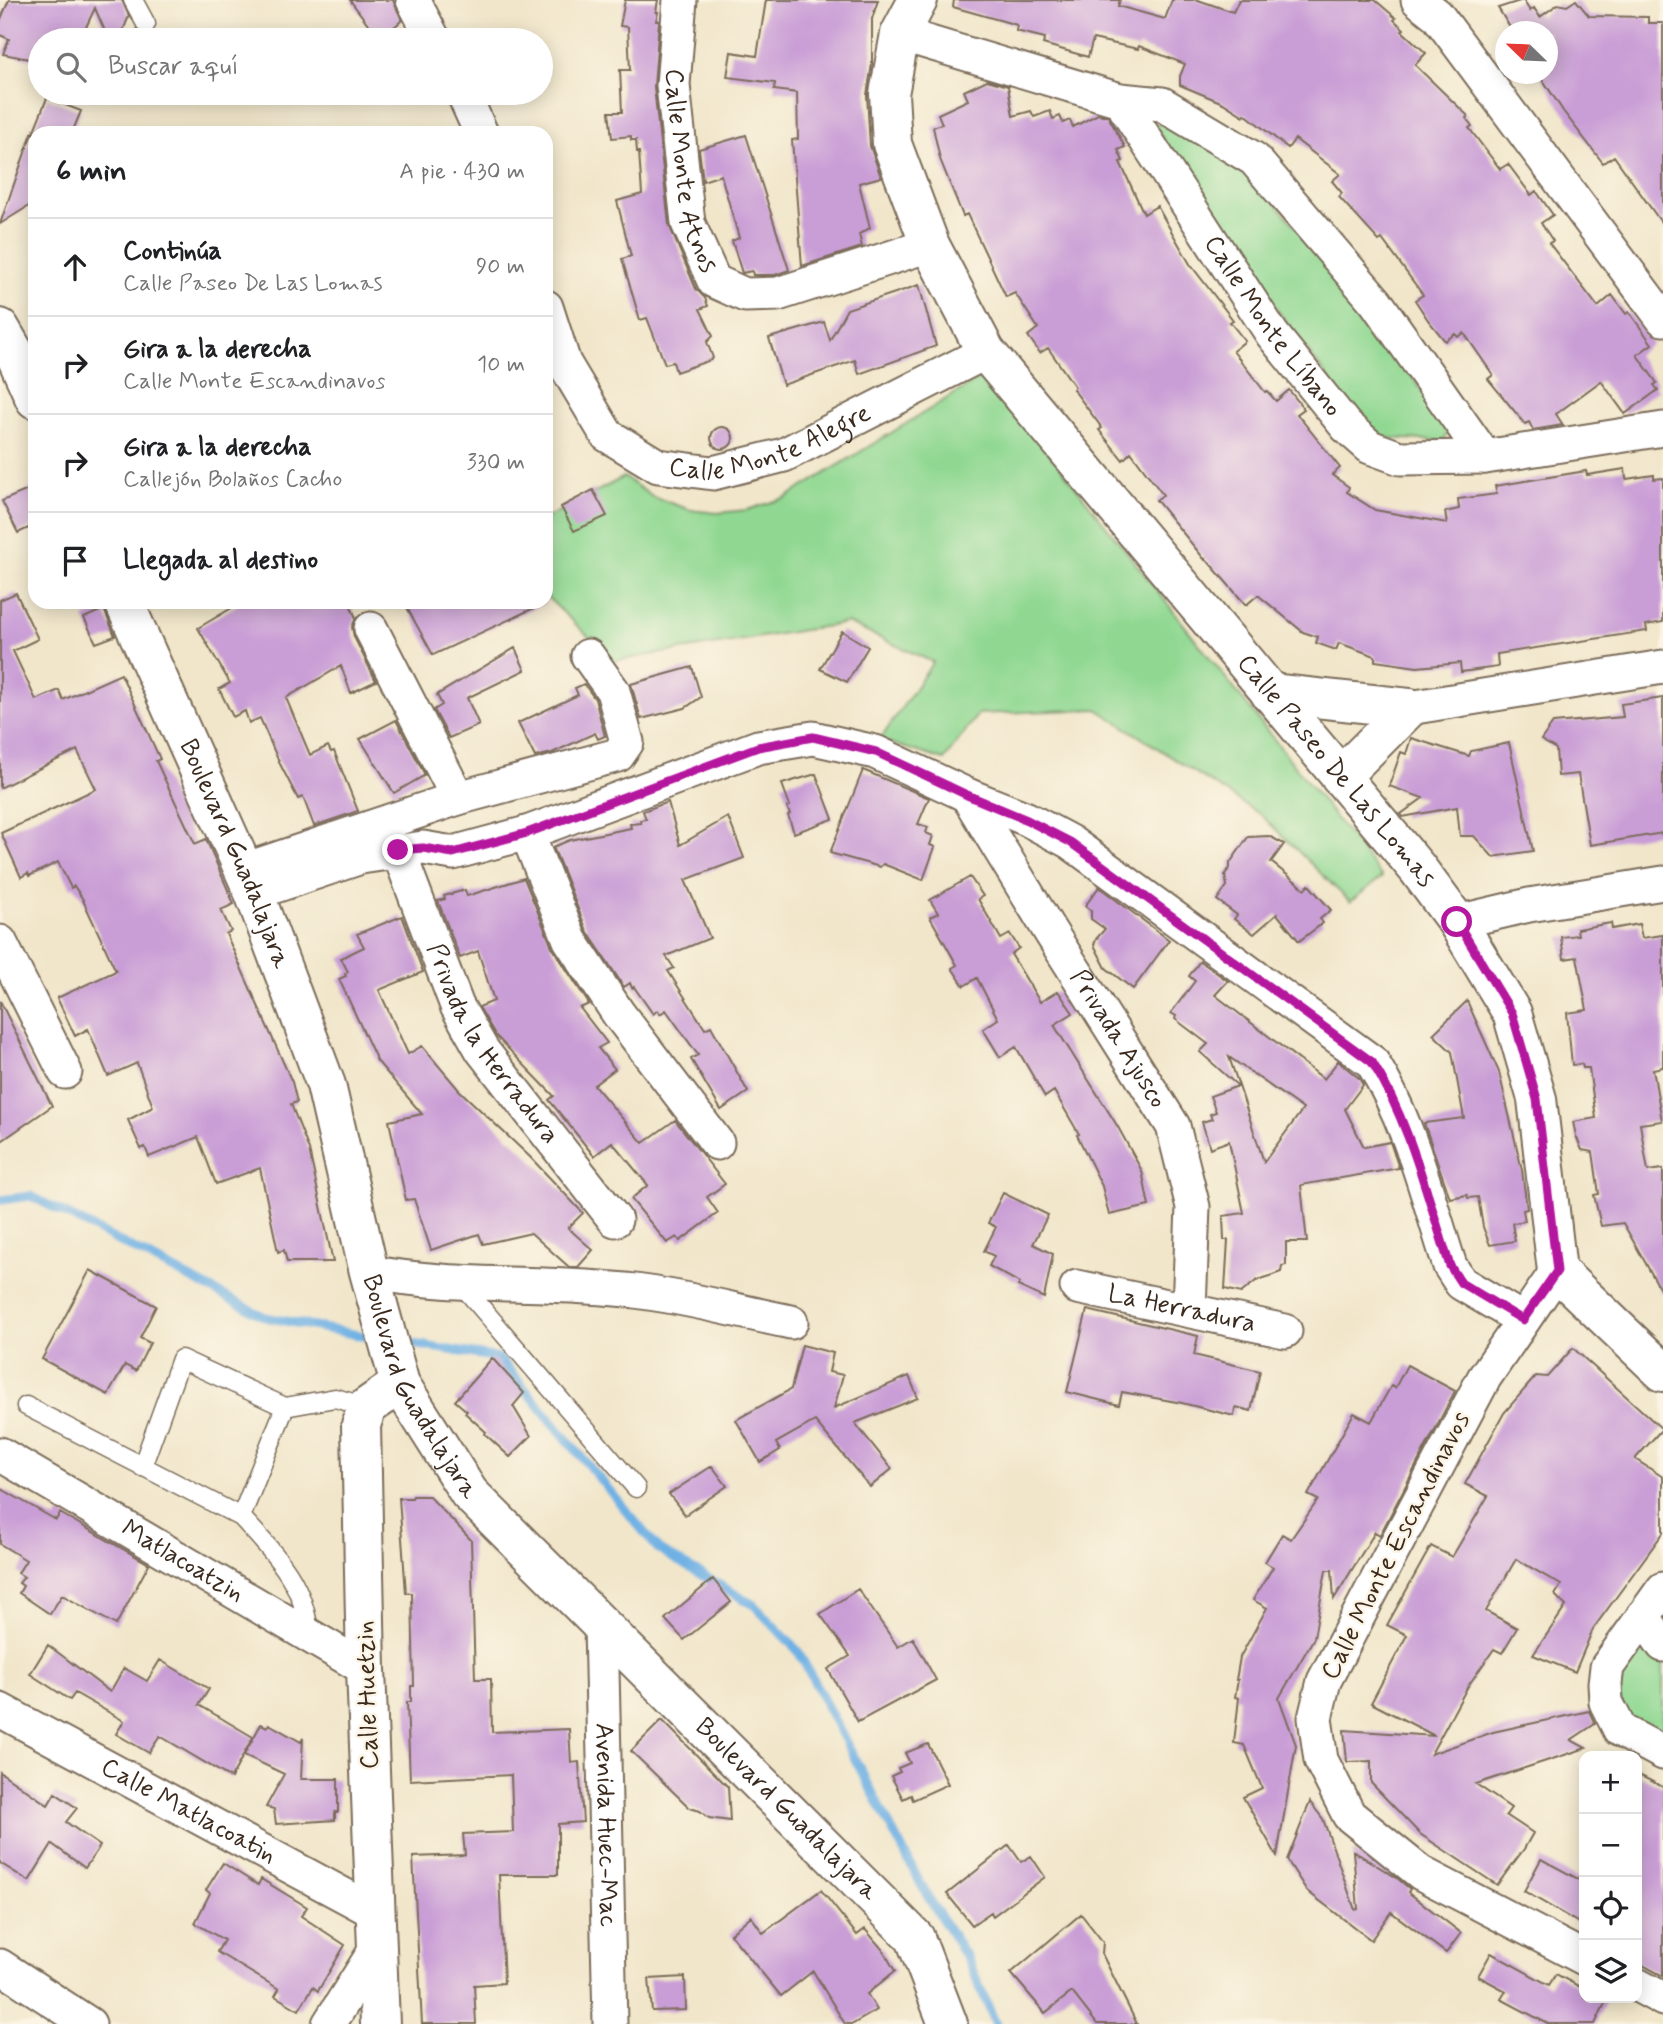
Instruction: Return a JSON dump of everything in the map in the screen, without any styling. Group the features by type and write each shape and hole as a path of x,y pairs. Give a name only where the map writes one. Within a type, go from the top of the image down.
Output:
{"street":[{"path":"412,0 428,28"},
{"name":"Calle Monte Atnos","path":"680,0 673,85 688,223 714,281 745,295 778,294 930,245"},
{"name":"Calle Paseo De Las Lomas","path":"918,0 900,34 889,94 892,144 930,245 986,352 1417,868 1457,922 1512,1013 1537,1099 1557,1271"},
{"path":"1437,5 1663,319"},
{"path":"900,34 1119,100 1162,104 1254,159 1376,302 1485,457"},
{"name":"Calle Monte Líbano","path":"1119,100 1272,334 1346,426 1370,447 1400,458 1485,457 1663,429"},
{"path":"468,105 478,126"},
{"name":"Calle Monte Alegre","path":"553,329 564,363 607,435 658,466 713,473 784,454 986,352"},
{"path":"5,347 28,387"},
{"name":"Boulevard Guadalajara","path":"127,609 249,881 326,1085 374,1288 397,1372 469,1493 915,1938 948,2024"},
{"path":"371,629 458,798"},
{"path":"249,881 458,798 618,755 627,742 613,691 588,656"},
{"path":"1270,693 1409,708 1663,667"},
{"path":"1340,777 1409,708"},
{"path":"249,881 398,850 423,848 453,853 527,833 758,747 813,737 876,752 1070,842 1372,1062 1402,1120 1450,1266 1461,1283 1523,1320"},
{"name":"Privada Ajusco","path":"967,795 1173,1126 1193,1208 1189,1309"},
{"path":"527,833 570,940 618,1013 717,1143"},
{"name":"Privada la Herradura","path":"398,850 457,1006 482,1051 615,1220"},
{"path":"1457,922 1529,905 1663,883"},
{"path":"0,942 65,1072"},
{"path":"1557,1271 1663,1372"},
{"name":"Calle Monte Escandinavos","path":"1557,1271 1484,1378 1324,1681 1315,1718 1321,1760 1349,1815 1421,1873 1579,1955"},
{"path":"374,1288 404,1279 461,1284 578,1286 636,1291 792,1322"},
{"name":"La Herradura","path":"1077,1287 1285,1331"},
{"path":"367,1407 397,1372"},
{"name":"Calle Huetzin","path":"367,1407 361,1425 366,1668 380,2024"},
{"name":"Matlacoatzin","path":"0,1454 366,1668"},
{"path":"1663,1589 1607,1667 1605,1683 1606,1702 1620,1730 1663,1753"},
{"path":"1643,1616 1663,1645"},
{"name":"Avenida Huec-Mac","path":"601,1625 610,2024"},
{"name":"Calle Matlacoatin","path":"0,1710 378,1930"},
{"path":"329,2024 378,1930"},
{"path":"0,1966 89,2024"},
{"path":"1642,1988 1663,1999"}],"lane":[{"path":"133,0 146,24"},
{"path":"461,1284 636,1488"},
{"path":"142,1466 181,1359 285,1407 335,1398 367,1407"},
{"path":"26,1406 241,1517 289,1572 307,1617 309,1635"},
{"path":"241,1517 285,1407"}],"green space":[{"path":"1160,119 1243,166 1367,308 1449,432 1443,441 1385,438 1354,413 1234,251 1156,128"},
{"path":"987,374 1382,877 1350,902 1261,815 1097,709 978,714 944,760 880,740 933,662 847,623 614,661 553,603 553,514 624,477 653,497 691,510 717,513 747,510 785,498"},
{"path":"1645,1633 1663,1660 1663,1740 1634,1726 1619,1699 1622,1665"}],"building":[{"path":"9,0 122,0 129,16 124,28 104,28 95,8 86,28 28,28 28,59 3,54 9,39 0,35 0,21"},
{"path":"350,0 393,0 402,20 393,28 371,28"},
{"path":"625,0 658,0 654,87 669,225 696,289 705,298 708,306 700,309 713,336 707,342 713,358 711,360 676,372 673,362 665,364 647,318 640,320 622,259 631,256 617,201 642,194 636,140 631,140 631,136 612,138 609,112 622,112 620,70 630,70 628,27 620,26"},
{"path":"766,0 878,0 872,19 872,64 867,95 870,146 881,177 859,183 870,228 859,234 862,247 802,266 792,140 798,139 797,93 774,90 775,83 727,77 731,52 757,56"},
{"path":"954,0 1120,0 1118,6 1165,19 1172,0 1198,0 1233,12 1239,0 1375,0 1396,18 1394,20 1404,29 1402,31 1426,53 1415,65 1468,116 1466,118 1472,126 1469,128 1500,169 1508,164 1531,195 1536,191 1553,215 1541,223 1553,241 1549,243 1598,307 1612,295 1626,314 1629,312 1652,344 1637,355 1657,383 1654,385 1658,390 1625,414 1601,381 1556,414 1563,425 1533,430 1529,422 1525,424 1488,379 1493,375 1464,333 1458,337 1455,334 1445,341 1428,320 1415,300 1423,295 1382,239 1379,241 1339,197 1342,193 1332,181 1340,174 1295,139 1288,148 1245,114 1244,116 1223,103 1180,85 1185,64 1139,46 1138,49 1093,39 1088,57 1043,44 1045,38 1016,31 1017,25 953,7"},
{"path":"1523,0 1530,11 1534,8 1540,17 1558,4 1567,6 1576,0 1589,16 1648,17 1648,23 1663,23 1663,225 1614,156 1603,163 1545,84 1558,84 1558,21 1506,21 1498,8"},
{"path":"987,80 1008,86 1013,116 1031,111 1034,117 1050,111 1053,119 1060,116 1063,123 1070,120 1073,127 1098,114 1108,116 1125,147 1118,150 1123,161 1120,162 1144,214 1157,206 1190,264 1233,320 1230,322 1245,341 1233,351 1265,392 1276,401 1289,390 1304,409 1297,414 1340,468 1332,475 1349,487 1347,492 1375,510 1447,523 1445,512 1459,509 1458,499 1497,494 1495,486 1586,471 1587,475 1625,469 1626,479 1654,475 1654,479 1663,478 1663,622 1646,625 1647,631 1497,654 1498,667 1461,672 1460,663 1417,667 1375,661 1375,656 1339,643 1336,650 1316,643 1318,637 1303,632 1258,595 1246,605 1156,500 1163,495 1131,452 1123,460 1099,430 1102,428 1073,389 1075,387 1048,348 1040,353 1028,336 1038,328 1015,293 1006,297 967,214 963,216 940,159 933,127 942,124 938,114 968,100 964,91"},
{"path":"44,105 65,105 81,111 75,126 36,126"},
{"path":"746,135 789,270 775,275 753,275 752,271 742,273 732,241 739,238 721,175 703,181 699,149"},
{"path":"28,144 28,206 0,224"},
{"path":"919,285 936,346 859,374 855,360 783,385 769,338 824,322 830,340 847,309"},
{"path":"718,427 726,427 733,434 733,442 726,449 718,449 711,442 711,434"},
{"path":"28,490 28,528 18,533 2,501"},
{"path":"593,490 607,516 574,531 561,507"},
{"path":"16,593 38,639 13,651 36,700 59,690 63,700 121,674 160,759 156,761 195,844 206,839 234,904 221,910 231,931 226,934 292,1082 297,1102 291,1104 309,1150 333,1262 287,1262 284,1250 278,1252 260,1168 216,1184 198,1137 149,1157 145,1147 141,1149 128,1120 153,1107 137,1063 108,1076 88,1029 75,1036 57,998 116,971 82,898 74,886 71,888 58,862 21,877 1,833 96,789 77,750 0,788 0,600"},
{"path":"104,609 115,636 96,643 84,618"},
{"path":"230,609 352,609 356,618 352,627 354,637 376,681 351,693 341,666 286,698 310,755 328,746 331,752 334,751 358,811 314,826 303,797 298,799 260,718 249,723 245,711 233,717 219,689 230,683 198,628"},
{"path":"408,609 532,609 433,655"},
{"path":"842,631 868,647 847,682 820,669"},
{"path":"515,648 525,670 467,698 479,725 449,738 434,710 442,705 437,695"},
{"path":"692,667 701,697 685,708 641,719 631,684"},
{"path":"584,684 595,699 605,736 598,739 595,733 552,753 535,757 518,723 578,695 575,688"},
{"path":"1663,698 1663,833 1590,845 1578,774 1558,776 1556,749 1541,740 1553,723 1623,717 1621,704"},
{"path":"396,720 425,775 394,793 360,739"},
{"path":"1411,738 1469,756 1471,751 1509,743 1533,851 1493,857 1474,836 1460,836 1457,807 1403,817 1401,814 1423,798 1389,786 1401,752 1406,754"},
{"path":"863,770 929,798 918,824 928,827 926,833 933,836 930,845 935,847 923,880 883,864 880,867 830,853"},
{"path":"816,774 833,819 794,833 788,815 790,814 787,807 790,806 782,784"},
{"path":"668,802 680,845 728,817 744,858 685,880 710,938 666,956 674,968 668,971 705,1029 711,1026 748,1092 721,1110 691,1059 698,1055 666,1010 660,1014 658,1010 653,1014 630,983 624,987 587,931 553,847 570,840 631,828 630,824 641,823 640,820 646,819 643,811"},
{"path":"1269,836 1284,844 1271,862 1305,889 1309,885 1331,910 1320,919 1323,923 1299,941 1277,914 1254,934 1234,919 1237,915 1217,900 1227,886 1225,874 1230,863 1248,837"},
{"path":"970,877 983,896 978,899 1001,939 1010,934 1019,948 1011,954 1040,1002 1058,991 1073,1013 1054,1025 1118,1127 1142,1171 1149,1206 1109,1215 1102,1186 1077,1135 1079,1134 1054,1091 1045,1097 1016,1047 1000,1057 983,1029 998,1019 977,978 964,986 952,968 957,965 930,917 938,913 930,900"},
{"path":"524,878 552,947 589,1004 580,1008 607,1043 598,1048 615,1069 594,1085 643,1143 675,1120 725,1184 707,1197 718,1213 680,1241 677,1237 667,1243 631,1199 648,1185 612,1142 594,1156 549,1100 554,1096 496,1036 479,1007 494,1001 478,951 460,958 438,901 445,899 444,896 465,890 467,896"},
{"path":"1099,887 1169,940 1133,989 1106,968 1094,945 1105,929 1091,919 1091,911 1085,906"},
{"path":"402,916 423,972 379,990 408,1054 422,1046 459,1090 530,1157 583,1213 568,1228 593,1250 578,1267 569,1267 531,1233 483,1244 479,1234 431,1250 414,1199 406,1200 389,1121 422,1114 377,1061 339,979 348,972 341,958 364,947 357,934"},
{"path":"1611,923 1612,929 1639,924 1642,938 1663,935 1663,1067 1653,1069 1662,1121 1640,1124 1648,1171 1663,1169 1663,1294 1623,1223 1601,1226 1594,1195 1599,1194 1593,1152 1582,1150 1573,1122 1596,1118 1589,1068 1583,1068 1582,1064 1572,1065 1567,1013 1587,1010 1577,957 1564,959 1561,937 1578,935 1577,929"},
{"path":"1200,961 1228,981 1215,995 1324,1079 1338,1061 1359,1078 1363,1085 1345,1109 1364,1147 1390,1142 1399,1168 1301,1185 1307,1242 1286,1242 1286,1265 1282,1266 1281,1272 1256,1281 1241,1293 1225,1289 1228,1240 1224,1240 1223,1216 1244,1213 1229,1141 1210,1148 1202,1122 1212,1119 1210,1114 1216,1112 1210,1096 1238,1086 1200,1052 1208,1044 1171,1013 1195,981 1189,976","holes":["1229,1057 1303,1109 1264,1162"]},
{"path":"0,1001 52,1106 0,1142"},
{"path":"1467,1001 1499,1072 1522,1170 1527,1209 1523,1210 1525,1221 1512,1223 1515,1241 1490,1245 1483,1227 1478,1197 1468,1198 1467,1195 1450,1198 1424,1123 1464,1118 1452,1052 1433,1034"},
{"path":"1003,1193 1048,1215 1033,1244 1053,1254 1044,1298 1018,1286 1020,1283 989,1266 994,1256 984,1251 996,1227 988,1223"},
{"path":"90,1270 156,1306 140,1338 150,1343 136,1371 125,1365 108,1395 42,1359"},
{"path":"1087,1310 1198,1336 1194,1355 1260,1371 1251,1411 1236,1407 1234,1416 1122,1392 1119,1405 1067,1392"},
{"path":"802,1345 833,1353 829,1372 843,1375 834,1408 909,1376 918,1398 855,1423 892,1469 870,1487 815,1421 776,1443 780,1450 760,1462 736,1420 791,1389"},
{"path":"1573,1348 1662,1429 1635,1459 1663,1477 1663,1533 1593,1629 1575,1672 1533,1655 1566,1606 1555,1595 1561,1585 1516,1559 1486,1611 1517,1628 1502,1653 1494,1649 1468,1686 1431,1754 1493,1732 1589,1711 1595,1724 1571,1740 1586,1748 1476,1784 1511,1808 1506,1815 1533,1833 1497,1885 1420,1834 1371,1783 1371,1761 1347,1762 1344,1730 1435,1736 1371,1703 1407,1635 1387,1625 1431,1546 1452,1557 1488,1496 1465,1484 1504,1413 1536,1376 1547,1377"},
{"path":"492,1358 524,1393 513,1406 531,1436 510,1457 455,1401"},
{"path":"1407,1365 1455,1391 1380,1535 1375,1532 1334,1599 1332,1570 1326,1570 1314,1638 1279,1698 1296,1745 1277,1856 1243,1797 1262,1788 1244,1745 1234,1743 1239,1698 1235,1697 1236,1680 1240,1657 1267,1608 1253,1600 1273,1567 1265,1562 1282,1534 1291,1539 1318,1500 1308,1495 1354,1413 1371,1422 1391,1386 1395,1388"},
{"path":"712,1466 727,1486 685,1515 669,1494"},
{"path":"0,1488 56,1520 60,1513 149,1564 116,1625 62,1595 50,1614 19,1593 23,1586 19,1583 24,1577 18,1573 26,1560 0,1544"},
{"path":"429,1496 471,1540 475,1679 491,1679 492,1732 569,1729 571,1763 579,1762 583,1822 558,1824 558,1875 499,1875 504,1983 474,1985 476,2024 422,2024 413,1857 465,1855 463,1834 513,1832 511,1775 410,1780 407,1702 411,1702 411,1686 414,1686 412,1593 406,1593 399,1498"},
{"path":"713,1579 731,1602 684,1640 665,1619"},
{"path":"858,1589 898,1647 913,1638 936,1680 858,1722 828,1669 850,1656 820,1614"},
{"path":"48,1645 110,1692 124,1668 147,1681 160,1660 209,1689 199,1705 253,1737 231,1778 160,1736 149,1753 116,1734 124,1721 75,1693 70,1700 30,1674"},
{"path":"662,1720 728,1787 730,1821 709,1818 690,1808 631,1751"},
{"path":"261,1724 267,1727 269,1724 301,1742 303,1738 301,1779 338,1779 338,1812 335,1812 335,1820 276,1824 274,1809 266,1807 284,1774 244,1755"},
{"path":"928,1744 948,1784 913,1800 911,1795 903,1799 891,1776 900,1772 898,1768 910,1763 905,1753"},
{"path":"0,1772 48,1805 55,1793 77,1808 66,1822 100,1846 85,1868 52,1844 29,1881 0,1863"},
{"path":"1642,1776 1663,1787 1663,1976 1642,1965"},
{"path":"1310,1802 1323,1819 1355,1910 1358,1909 1353,1851 1397,1878 1410,1889 1408,1892 1461,1933 1446,1953 1391,1912 1371,1940 1307,1891 1287,1860"},
{"path":"1009,1845 1021,1862 1031,1856 1045,1877 993,1916 991,1912 972,1925 947,1894"},
{"path":"1541,1859 1579,1879 1579,1923 1524,1891"},
{"path":"223,1863 258,1885 261,1879 307,1907 301,1916 345,1945 318,1991 313,1987 299,2010 275,1996 279,1989 217,1952 224,1940 195,1923 210,1893 206,1890"},
{"path":"821,1890 857,1935 865,1929 883,1950 895,1971 867,1994 877,2010 853,2024 845,2024 813,1971 781,1996 730,1934 751,1916 763,1933"},
{"path":"1081,1914 1103,1942 1102,1954 1137,2024 1097,2024 1072,1992 1045,2013 1011,1973"},
{"path":"1491,1953 1549,1985 1556,1974 1579,1986 1579,2003 1605,2003 1595,2024 1548,2024 1501,1999 1506,1991 1478,1976"},
{"path":"685,1977 686,2010 652,2011 649,1979"}],"waterway":[{"path":"0,1200 31,1196 265,1317 379,1339"},
{"path":"400,1342 499,1358 659,1550 754,1605 798,1651 925,1892 968,1960 996,2024"}],"route":[{"path":"398,850 423,848 453,853 527,833 758,747 813,737 876,752 1070,842 1372,1062 1402,1120 1450,1266 1461,1283 1523,1320 1557,1271 1537,1099 1512,1013 1457,922"}]}
